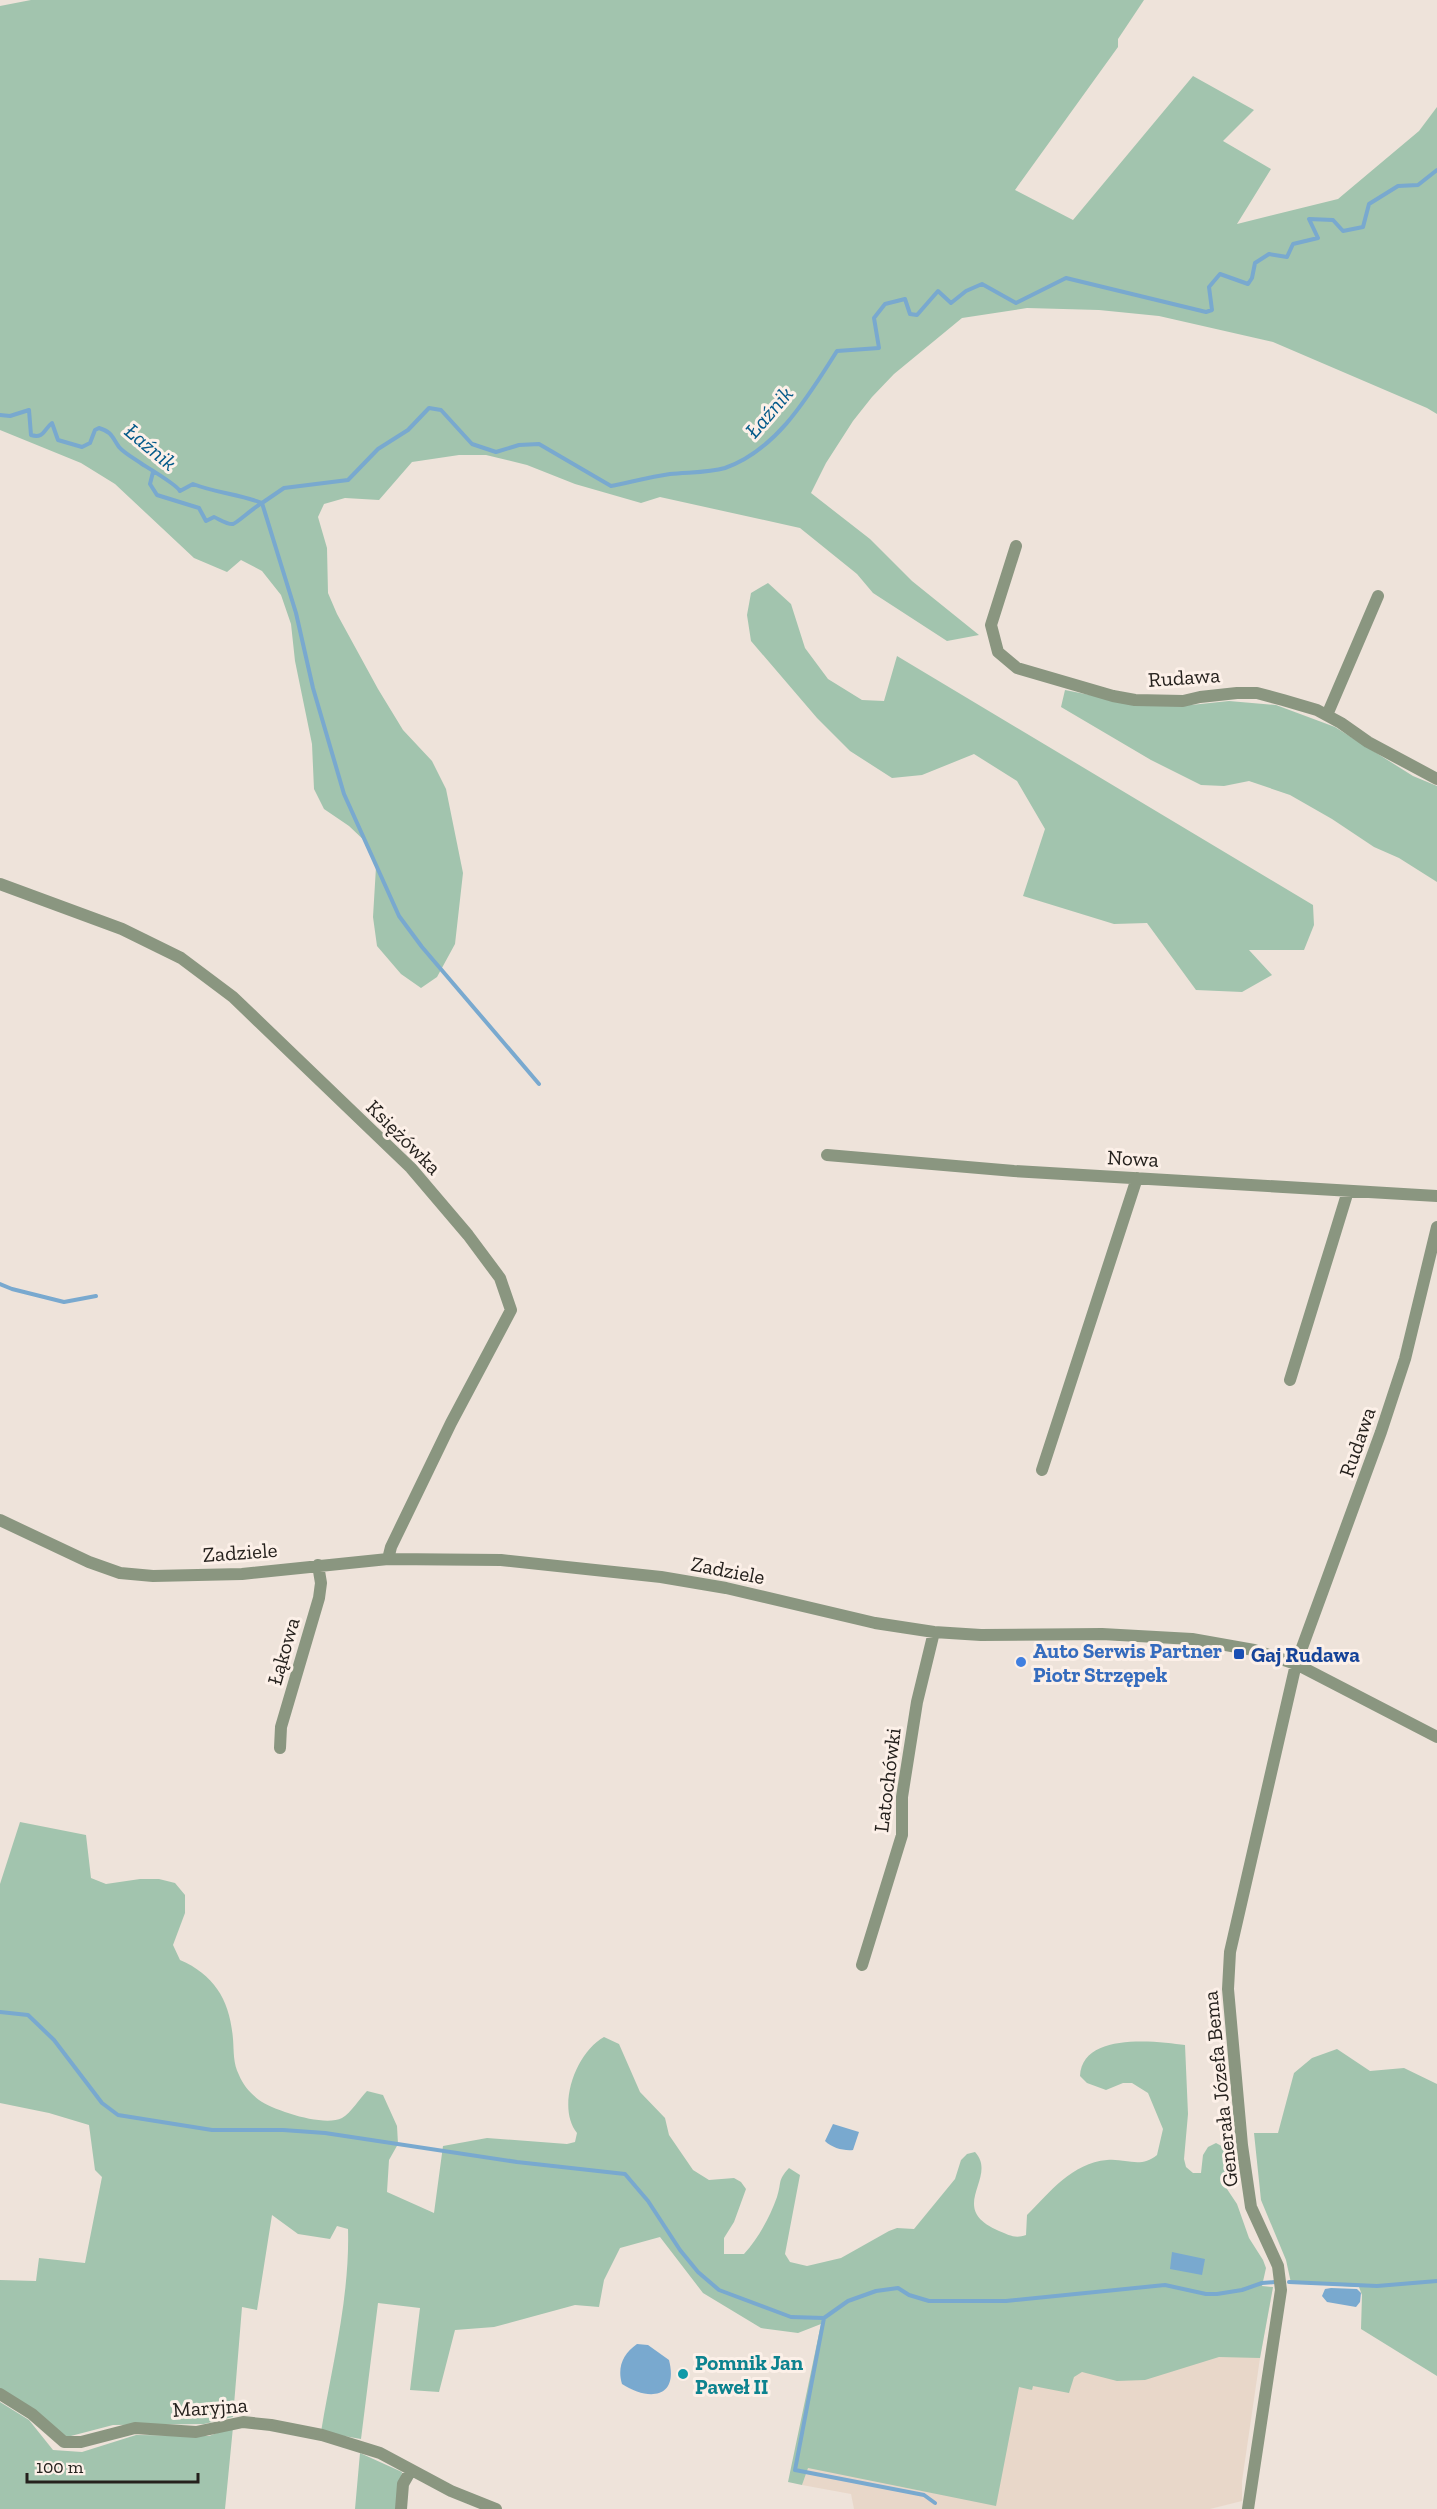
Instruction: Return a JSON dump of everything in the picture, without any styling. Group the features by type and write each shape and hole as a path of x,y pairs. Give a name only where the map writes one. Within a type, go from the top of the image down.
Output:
{"street":[{"name":"Rudawa","path":"1016,546 991,625 998,652 1017,668 1113,696 1135,700 1184,701 1219,694 1257,693 1317,710 1370,744 1437,779"},
{"path":"1327,715 1378,596"},
{"name":"Księżówka","path":"0,884 122,929 181,958 233,998 411,1168 468,1235 500,1278 511,1310 451,1423 391,1547 388,1558"},
{"name":"Nowa","path":"827,1155 1014,1172 1437,1196"},
{"path":"1041,1470 1137,1178"},
{"path":"1290,1380 1348,1191"},
{"name":"Rudawa","path":"1296,1664 1381,1432 1405,1359 1437,1227"},
{"name":"Zadziele","path":"0,1520 89,1562 120,1573 153,1576 242,1574 388,1558 501,1560 661,1577 748,1592 875,1623 934,1632 981,1635 1167,1636 1235,1646 1296,1664 1437,1737"},
{"name":"Łąkowa","path":"280,1748 281,1727 319,1598 321,1583 318,1564"},
{"name":"Latochówki","path":"862,1965 902,1835 902,1797 917,1702 934,1632"},
{"name":"Generała Józefa Bema","path":"1248,2509 1281,2290 1278,2266 1251,2207 1242,2145 1228,1989 1230,1952 1296,1664"},
{"name":"Maryjna","path":"0,2394 32,2414 64,2442 81,2442 135,2428 196,2432 243,2422 322,2435 380,2453 451,2492 496,2509"},
{"path":"401,2509 403,2484 411,2470"}],"shaded area":[{"path":"1273,2287 1242,2481 1242,2501 1210,2509 854,2509 851,2494 802,2485 807,2468"}],"green space":[{"path":"31,0 1144,0 1118,39 1118,47 1015,190 1073,220 1193,76 1254,110 1223,141 1271,169 1237,224 1338,199 1419,131 1437,107 1437,414 1273,342 1159,316 1099,310 1027,308 962,318 894,374 872,397 853,421 826,463 811,493 870,539 912,581 979,635 947,641 873,593 857,574 800,528 660,497 641,503 575,484 527,465 486,455 459,455 412,462 379,500 345,498 324,504 318,517 327,548 328,593 378,689 403,730 432,761 446,789 463,873 455,944 437,977 421,988 401,974 377,946 373,917 376,867 368,844 349,826 324,809 314,789 312,744 295,661 291,624 281,595 262,571 241,560 227,572 194,558 115,484 81,463 0,430 0,6"},
{"path":"768,583 791,604 805,648 828,679 862,700 884,701 897,656 1313,905 1314,925 1304,950 1249,950 1272,975 1242,992 1196,990 1147,923 1114,924 1023,896 1045,829 1017,781 974,754 922,775 892,778 850,751 817,718 751,641 747,615 751,593"},
{"path":"1065,690 1115,700 1191,705 1229,701 1276,705 1335,727 1413,776 1437,786 1437,882 1399,858 1374,847 1290,795 1249,781 1224,786 1201,785 1151,760 1061,707"},
{"path":"20,1822 86,1835 91,1878 106,1884 140,1879 159,1879 175,1883 185,1895 185,1913 173,1945 180,1960 203,1973 224,2001 231,2025 236,2066 247,2089 259,2100 276,2109 324,2121 345,2116 367,2091 383,2095 397,2126 398,2144 389,2160 387,2192 434,2213 443,2146 487,2138 567,2144 575,2142 577,2133 568,2109 572,2081 585,2055 604,2037 619,2044 640,2092 665,2118 669,2135 693,2170 709,2180 734,2178 746,2189 734,2222 724,2238 724,2254 744,2254 754,2242 771,2212 781,2179 789,2168 800,2175 785,2254 790,2262 807,2266 841,2258 897,2228 914,2229 955,2179 961,2160 967,2154 975,2152 981,2162 974,2203 976,2213 983,2222 999,2231 1019,2237 1026,2235 1027,2215 1053,2188 1072,2173 1094,2162 1114,2160 1139,2162 1157,2155 1163,2129 1148,2093 1132,2083 1123,2083 1106,2090 1087,2083 1080,2076 1084,2062 1093,2052 1122,2042 1140,2041 1185,2045 1188,2114 1184,2159 1186,2167 1193,2173 1201,2173 1203,2155 1208,2147 1216,2143 1227,2152 1230,2163 1227,2189 1237,2204 1249,2238 1266,2268 1262,2286 1273,2287 1260,2358 1219,2357 1145,2380 1117,2381 1082,2372 1074,2377 1069,2393 1033,2386 1032,2390 1019,2387 996,2506 808,2468 802,2485 788,2482 821,2324 798,2333 761,2328 703,2293 660,2237 620,2248 604,2280 599,2307 575,2305 494,2327 455,2330 439,2392 410,2390 420,2308 378,2303 361,2439 321,2432 343,2305 348,2229 337,2226 330,2239 298,2234 272,2215 257,2310 242,2307 233,2417 204,2424 113,2425 67,2437 0,2389 0,2280 36,2281 39,2258 85,2263 102,2177 95,2170 89,2125 49,2113 0,2103 0,1884"},
{"path":"1337,2049 1370,2071 1404,2068 1437,2084 1437,2376 1361,2329 1362,2295 1359,2287 1291,2283 1286,2260 1261,2200 1254,2133 1278,2133 1294,2073 1312,2058"},
{"path":"0,2402 29,2420 53,2450 82,2452 136,2435 209,2436 233,2427 225,2509 0,2509"},
{"path":"360,2453 402,2472 397,2509 355,2509"}],"water":[{"path":"833,2124 859,2132 853,2150 831,2146 825,2141"},
{"path":"1172,2252 1205,2259 1202,2275 1170,2269"},
{"path":"1325,2289 1357,2289 1361,2293 1360,2302 1356,2307 1327,2302 1322,2296"},
{"path":"637,2344 648,2345 669,2360 670,2383 659,2393 642,2393 622,2384 620,2372 622,2361"}],"waterway":[{"name":"Łaźnik","path":"0,415 10,416 29,410 31,435 41,435 52,423 58,440 82,447 90,443 95,430 99,428 109,433 124,451 180,491 193,484 262,503 284,488 348,480 378,449 408,430 429,408 441,410 472,444 496,452 519,445 539,444 611,486 670,474 718,470 744,460 776,435 803,403 837,351 879,348 874,318 885,304 905,299 910,314 917,315 938,291 951,303 966,291 982,284 1016,303 1066,278 1206,312 1212,310 1209,287 1220,274 1248,284 1252,278 1255,263 1269,254 1287,257 1293,244 1318,238 1309,219 1333,220 1343,231 1363,227 1369,204 1398,186 1418,185 1437,170"},
{"path":"153,472 150,484 157,495 199,508 206,521 214,517 233,524 262,503 296,613 313,688 344,794 399,916 422,947 539,1084"},
{"path":"0,1284 64,1302 96,1296"},
{"path":"0,2012 28,2015 54,2040 102,2103 118,2115 212,2130 283,2130 325,2133 517,2162 625,2174 648,2201 680,2250 698,2272 719,2290 791,2317 824,2318 848,2301 876,2291 898,2288 909,2295 929,2301 1006,2301 1165,2285 1206,2294 1217,2294 1275,2282"},
{"path":"1289,2282 1377,2286 1437,2281"},
{"path":"824,2318 795,2470 924,2495 935,2503"}],"place":[{"name":"Gaj Rudawa","path":"1239,1654"},
{"name":"Auto Serwis Partner Piotr Strzępek","path":"1021,1662"},
{"name":"Pomnik Jan Paweł II","path":"683,2374"}]}
